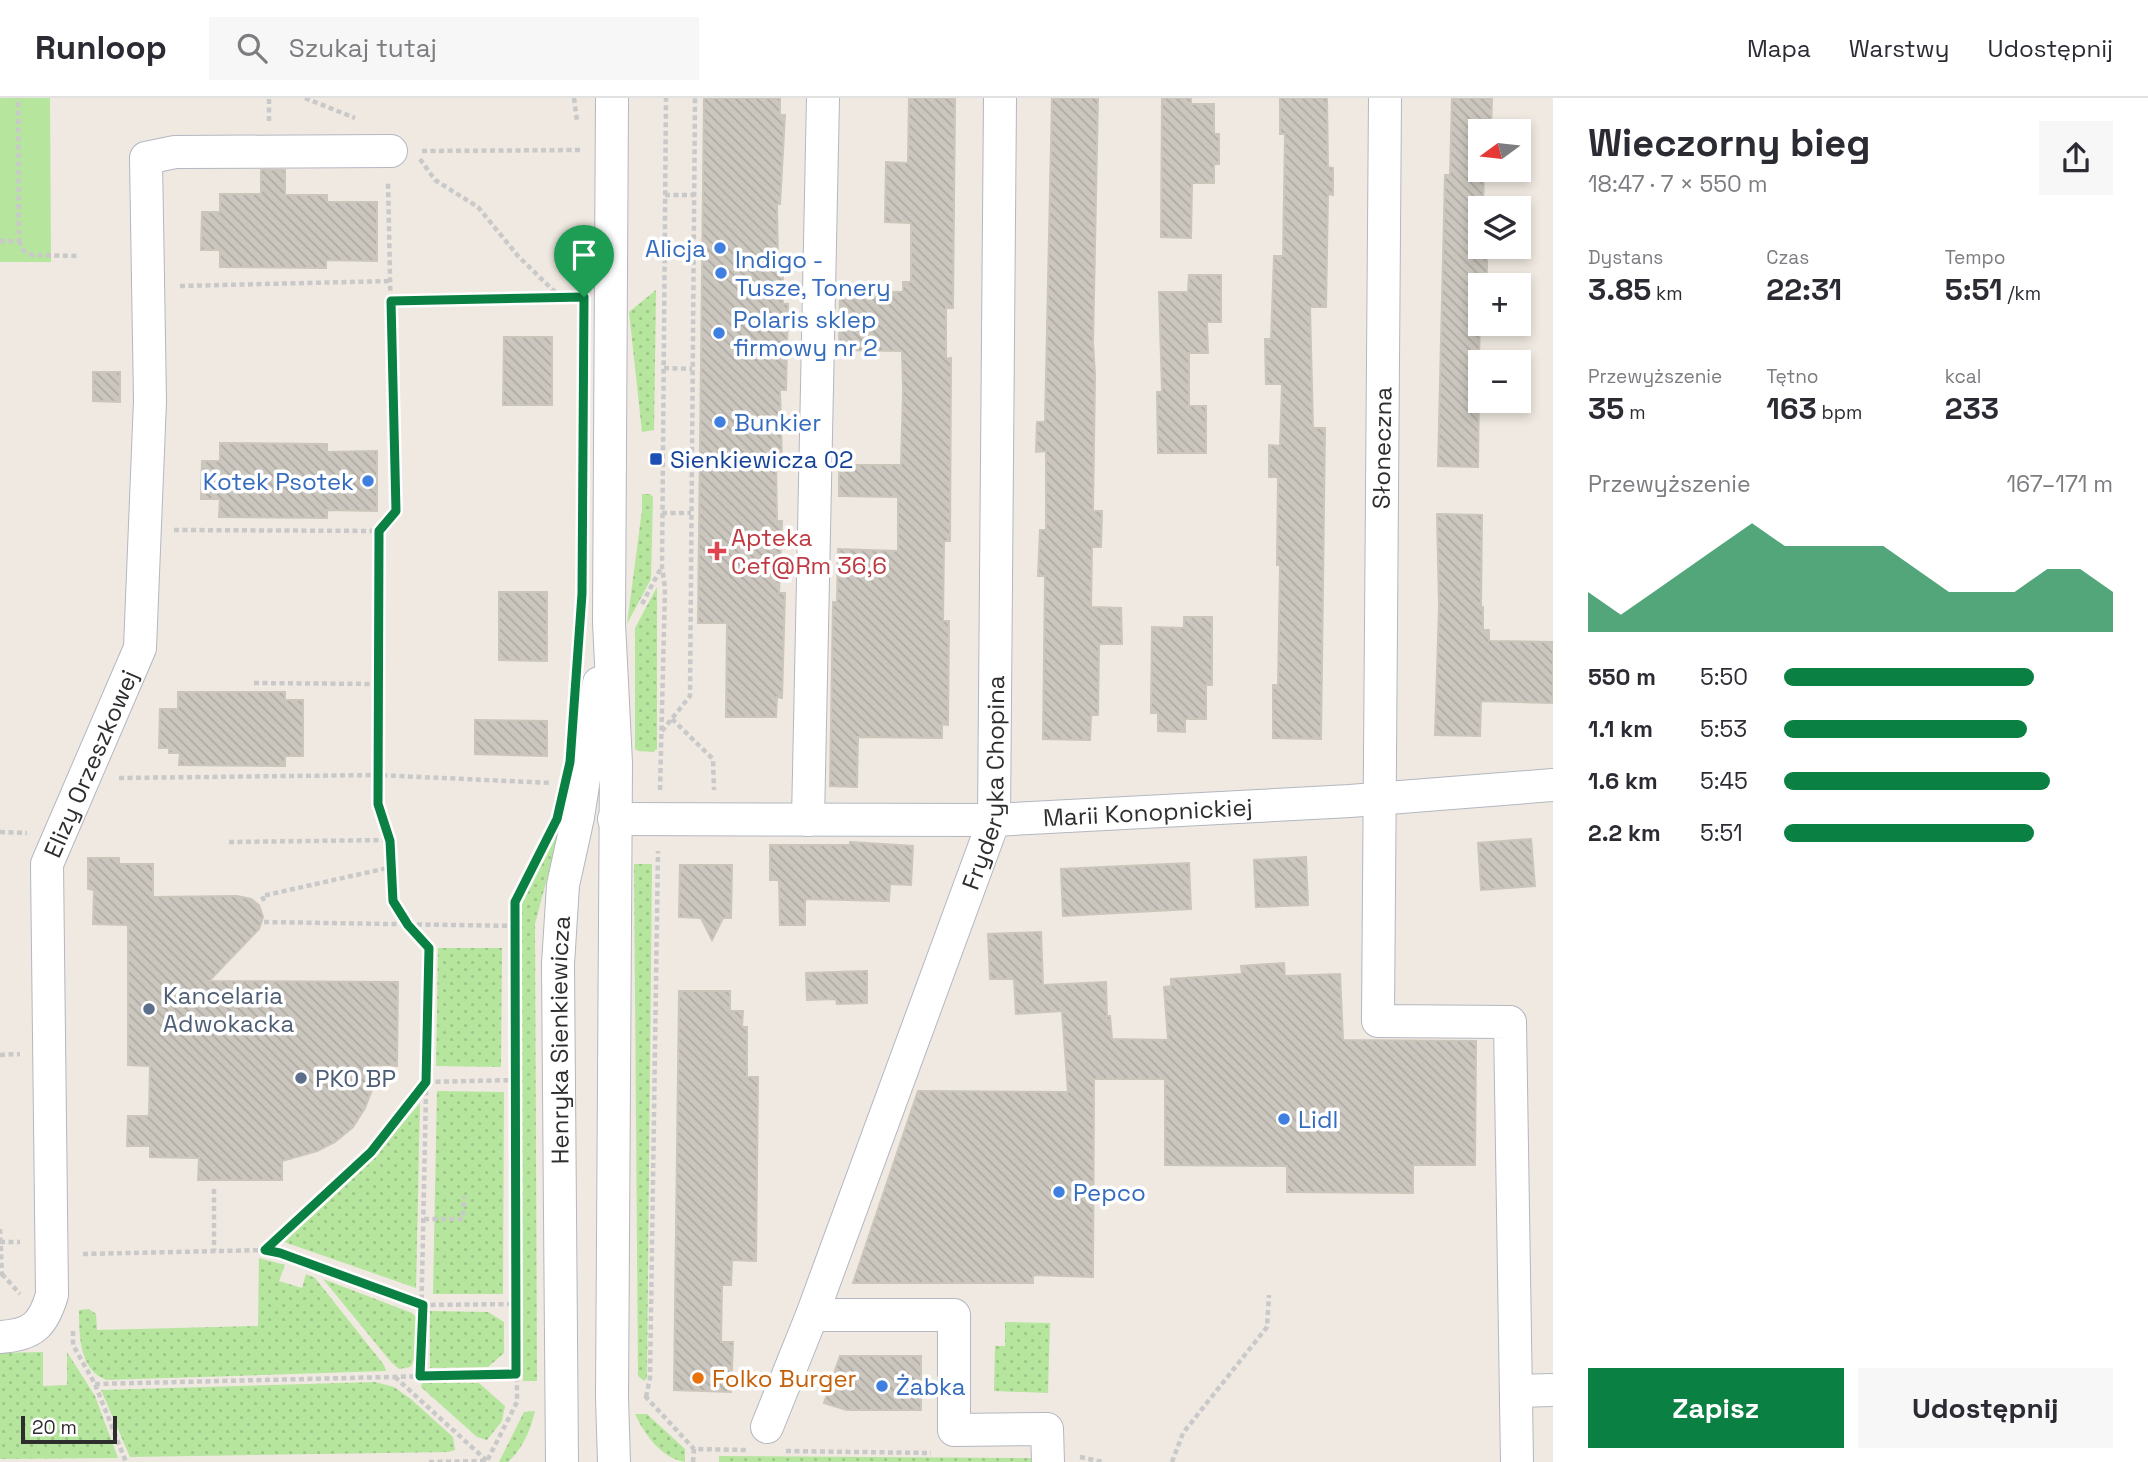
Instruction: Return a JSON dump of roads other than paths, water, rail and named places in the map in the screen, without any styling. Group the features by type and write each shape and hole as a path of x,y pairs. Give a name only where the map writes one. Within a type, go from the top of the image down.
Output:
{"street":[{"name":"Henryka Sienkiewicza","path":"612,98 609,623 616,763 612,1398 614,1462"},
{"path":"808,820 823,98"},
{"name":"Fryderyka Chopina","path":"766,1443 995,820 1000,98"},
{"name":"Słoneczna","path":"1385,98 1378,1021 1510,1022 1516,1391"},
{"name":"Elizy Orzeszkowej","path":"0,1337 15,1336 34,1329 46,1314 52,1294 47,864 140,648 150,401 146,158 175,152 389,165"},
{"name":"Henryka Sienkiewicza","path":"562,1462 559,950 563,885 578,817 609,623"},
{"name":"Marii Konopnickiej","path":"614,819 995,820 1553,785"},
{"path":"813,1315 954,1315 954,1430 1047,1429 1048,1462"},
{"path":"1517,1462 1516,1391 1553,1390"}],"place":[{"name":"Alicja","path":"720,248"},
{"name":"Indigo - Tusze, Tonery","path":"721,273"},
{"name":"Polaris sklep firmowy nr 2","path":"719,333"},
{"name":"Bunkier","path":"720,422"},
{"name":"Sienkiewicza 02","path":"656,459"},
{"name":"Kotek Psotek","path":"368,481"},
{"name":"Apteka Cef@Rm 36,6","path":"717,551"},
{"name":"Kancelaria Adwokacka","path":"149,1009"},
{"name":"PKO BP","path":"301,1078"},
{"name":"Lidl","path":"1284,1119"},
{"name":"Pepco","path":"1059,1192"},
{"name":"Folko Burger","path":"698,1378"},
{"name":"Żabka","path":"882,1386"}]}
